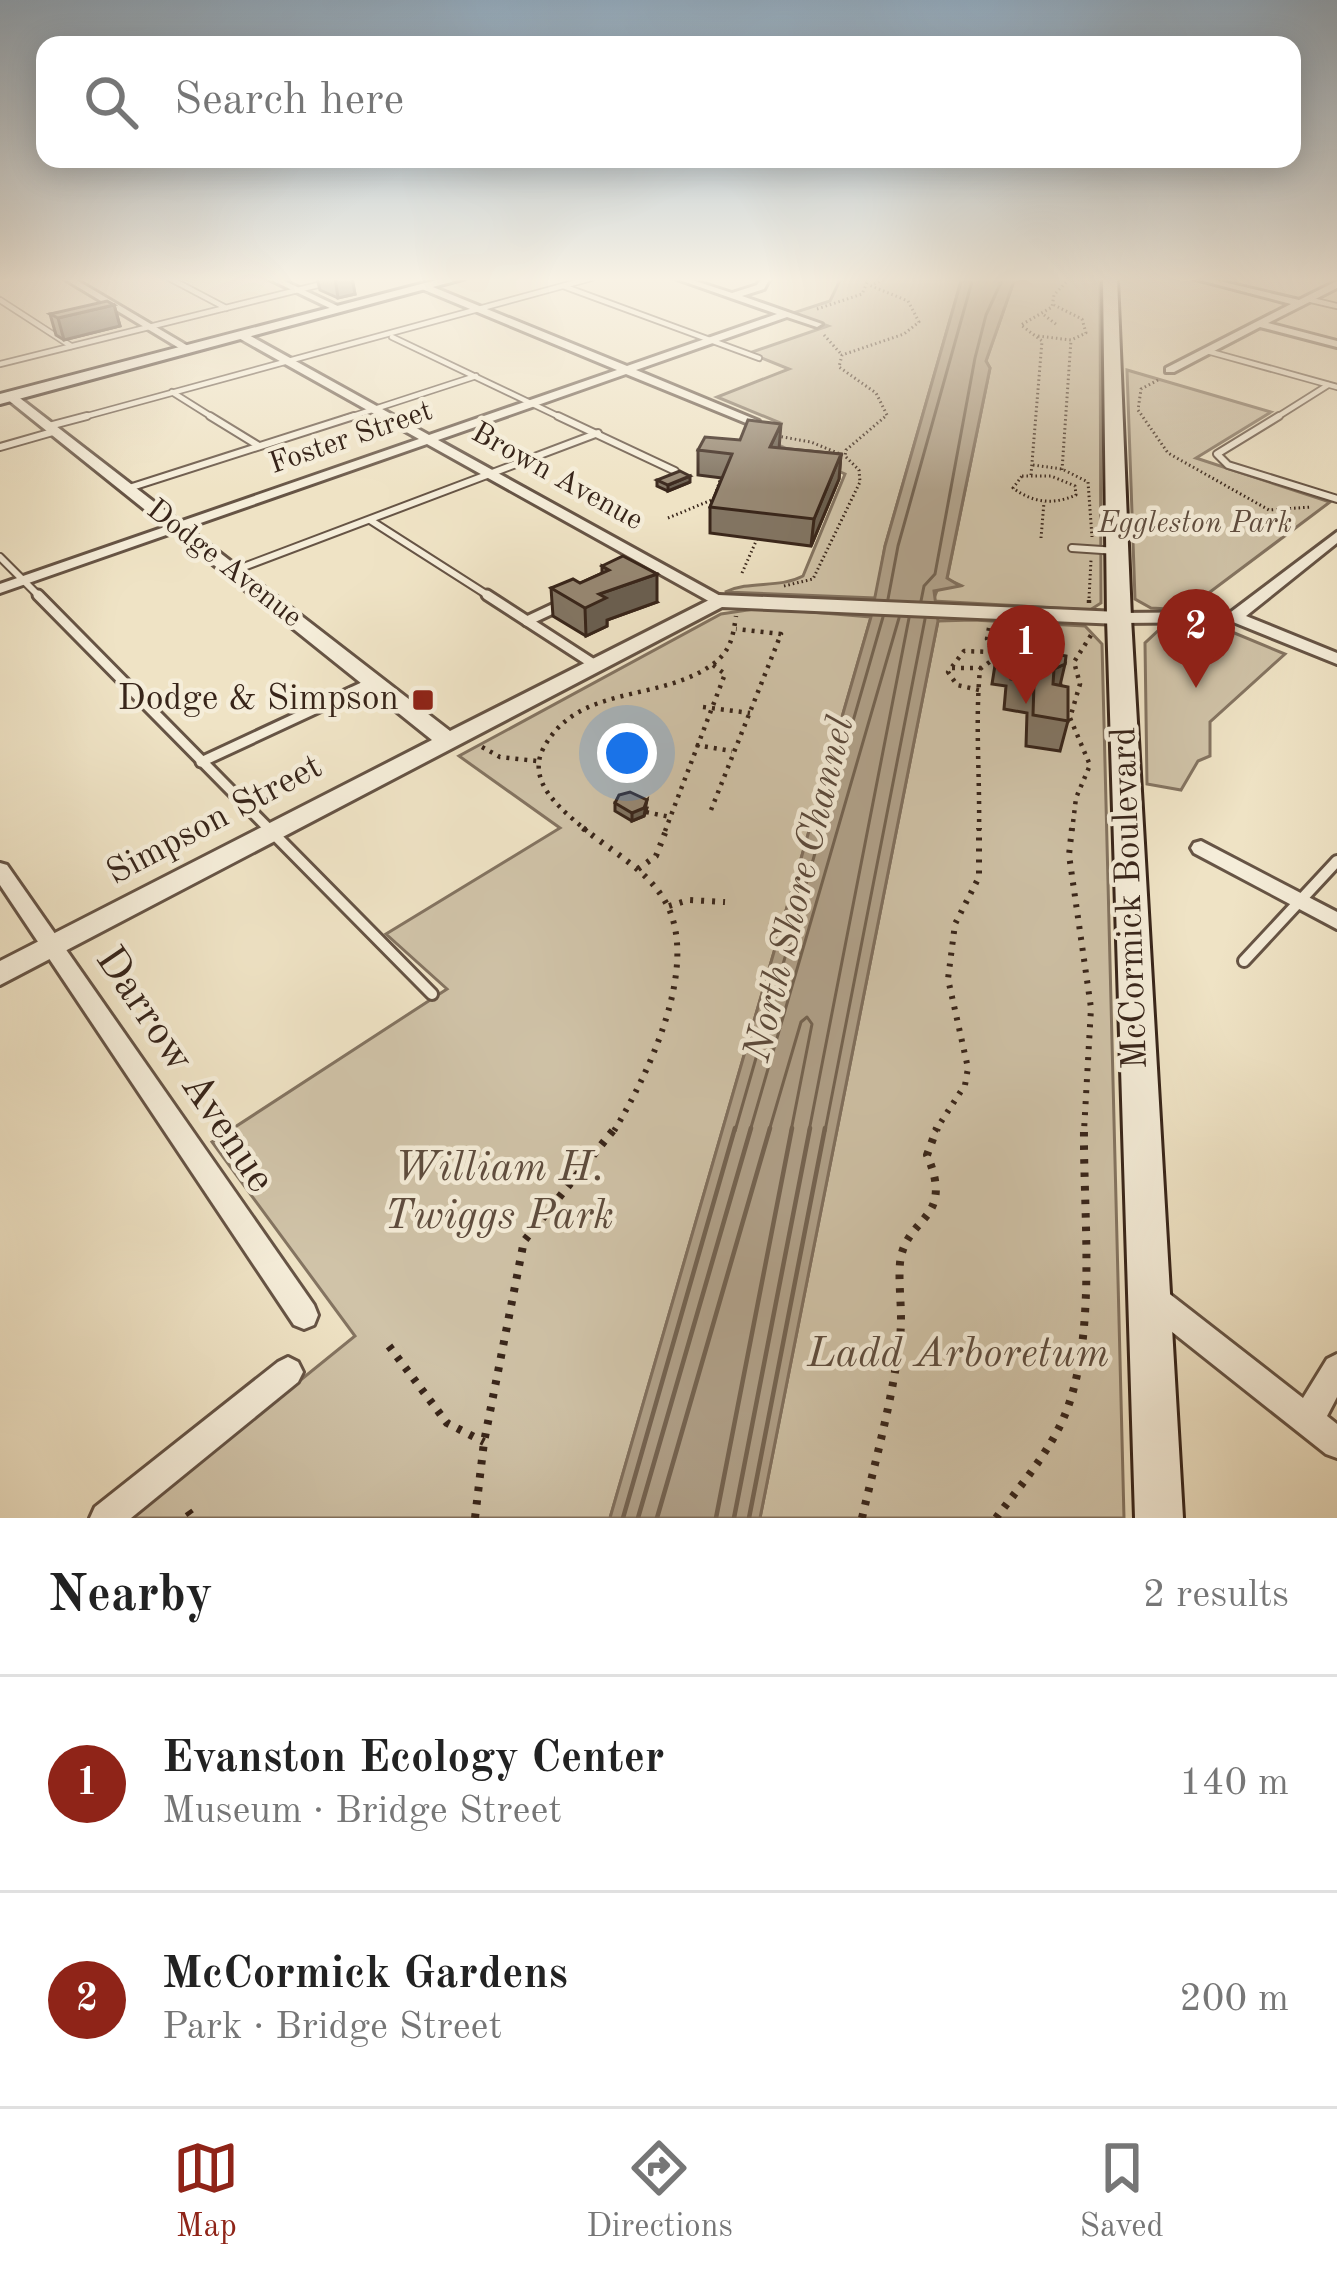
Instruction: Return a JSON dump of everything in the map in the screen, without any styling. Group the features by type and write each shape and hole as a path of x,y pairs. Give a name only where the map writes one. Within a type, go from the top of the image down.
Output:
{"main road":[{"path":"4,394 188,349"},
{"name":"McCormick Boulevard","path":"1112,349 1119,618 1159,1518"}],"street":[{"name":"Brown Avenue","path":"266,349 490,474 644,567 727,606"},
{"path":"577,349 755,423"},
{"name":"Foster Street","path":"0,589 689,349"},
{"path":"1170,370 1211,349"},
{"name":"Dodge Avenue","path":"4,394 447,740"},
{"path":"1235,617 1337,536"},
{"path":"727,606 1235,617 1337,659"},
{"name":"Simpson Street","path":"0,974 595,665 727,606"},
{"path":"1201,848 1337,921"},
{"name":"Darrow Avenue","path":"0,869 304,1315"},
{"path":"1147,1294 1337,1443"},
{"path":"1307,1420 1337,1369"},
{"path":"106,1518 288,1372"}],"lane":[{"path":"0,364 60,349"},
{"path":"0,447 171,391 326,349"},
{"path":"418,349 675,471"},
{"path":"734,349 759,358"},
{"path":"1207,351 1332,386"},
{"path":"128,488 476,376"},
{"path":"1332,386 1217,454 1228,464 1337,499"},
{"path":"171,391 259,446"},
{"path":"233,571 598,434"},
{"path":"370,520 595,665"},
{"path":"1072,548 1118,551"},
{"path":"0,557 432,994"},
{"path":"527,621 564,604"},
{"path":"201,762 374,682"},
{"path":"1244,961 1337,861"}],"path":[{"path":"845,457 851,445 870,435 887,416 884,400 839,367 842,355 860,349"},
{"path":"1031,475 1041,349"},
{"path":"1061,478 1070,349"},
{"path":"755,423 742,428 811,442 845,457 859,470 860,482 813,579 774,585"},
{"path":"1033,465 1062,469 1088,482 1090,609"},
{"path":"1031,475 1061,478 1075,486 1076,495 1065,501 1044,502 1013,488 1016,479 1031,475"},
{"path":"668,518 714,499 719,480"},
{"path":"1041,538 1044,502"},
{"path":"742,573 757,539"},
{"path":"727,606 736,629"},
{"path":"994,656 987,639 998,613"},
{"path":"475,1518 484,1442 524,1241 535,1219 590,1164 607,1140 651,1057 667,1015 674,947 669,906 636,869 560,806 540,778 537,761 555,728 580,708 690,677 713,665 736,629"},
{"path":"711,810 782,634 736,629"},
{"path":"1059,666 1074,662 1093,629"},
{"path":"980,691 948,678 952,668 964,651 994,656"},
{"path":"952,668 981,668 994,656"},
{"path":"996,1518 1047,1450 1065,1415 1078,1370 1083,1320 1082,1141 1091,1008 1069,855 1070,826 1090,765 1070,718 1080,683 1074,662"},
{"path":"636,869 656,856 707,707 725,674 713,665"},
{"path":"862,1518 898,1347 900,1257 935,1204 938,1180 927,1156 928,1142 965,1085 968,1068 947,979 955,924 979,877 976,787 980,736 975,719 981,668"},
{"path":"1064,687 1080,683"},
{"path":"1062,696 1073,701"},
{"path":"707,707 750,713"},
{"path":"690,734 700,736"},
{"path":"696,745 735,751"},
{"path":"482,747 500,757 537,761"},
{"path":"646,812 671,817"},
{"path":"669,906 689,900 725,902"},
{"path":"388,1346 447,1423 484,1442"}],"green space":[{"path":"761,349 942,349 885,546 876,598 725,592 803,576 845,474 751,433 778,422 717,397 789,369 749,353"},
{"path":"990,349 1100,349 1101,603 1090,610 933,601 938,588 960,585 947,579 990,368 986,361"},
{"name":"Eggleston Park","path":"1127,370 1271,412 1196,458 1330,502 1186,610 1151,608 1135,599"},
{"name":"William H. Twiggs Park","path":"761,608 871,617 610,1518 130,1518 355,1336 212,1142 447,989 386,934 560,828 459,756 721,614"},
{"name":"Ladd Arboretum","path":"938,621 1085,626 1102,644 1124,1518 760,1518"},
{"path":"1220,627 1285,654 1210,722 1210,756 1198,761 1181,790 1147,784 1145,643 1161,628"}],"water":[{"name":"North Shore Channel","path":"942,349 990,349 947,578 960,586 934,591 938,621 760,1518 610,1518 871,617 885,546"}],"building":[{"path":"748,420 781,424 770,447 841,454 814,519 710,507 732,454 698,450 705,437 740,440"},
{"path":"680,471 690,476 668,485 657,480"},
{"path":"623,556 657,574 599,594 606,598 585,608 551,588 573,579 580,583 609,570 602,566"},
{"path":"1000,634 1041,640 1041,645 1055,647 1055,654 1066,656 1065,664 1054,669 1053,684 1068,687 1068,721 1033,715 1034,683 1011,679 1012,657 998,655"},
{"path":"630,792 647,800 644,808 632,813 615,803 619,795"}],"place":[{"name":"McCormick Gardens","path":"1196,688"},
{"name":"Dodge & Simpson","path":"423,700"},
{"name":"Evanston Ecology Center","path":"1026,704"}]}
